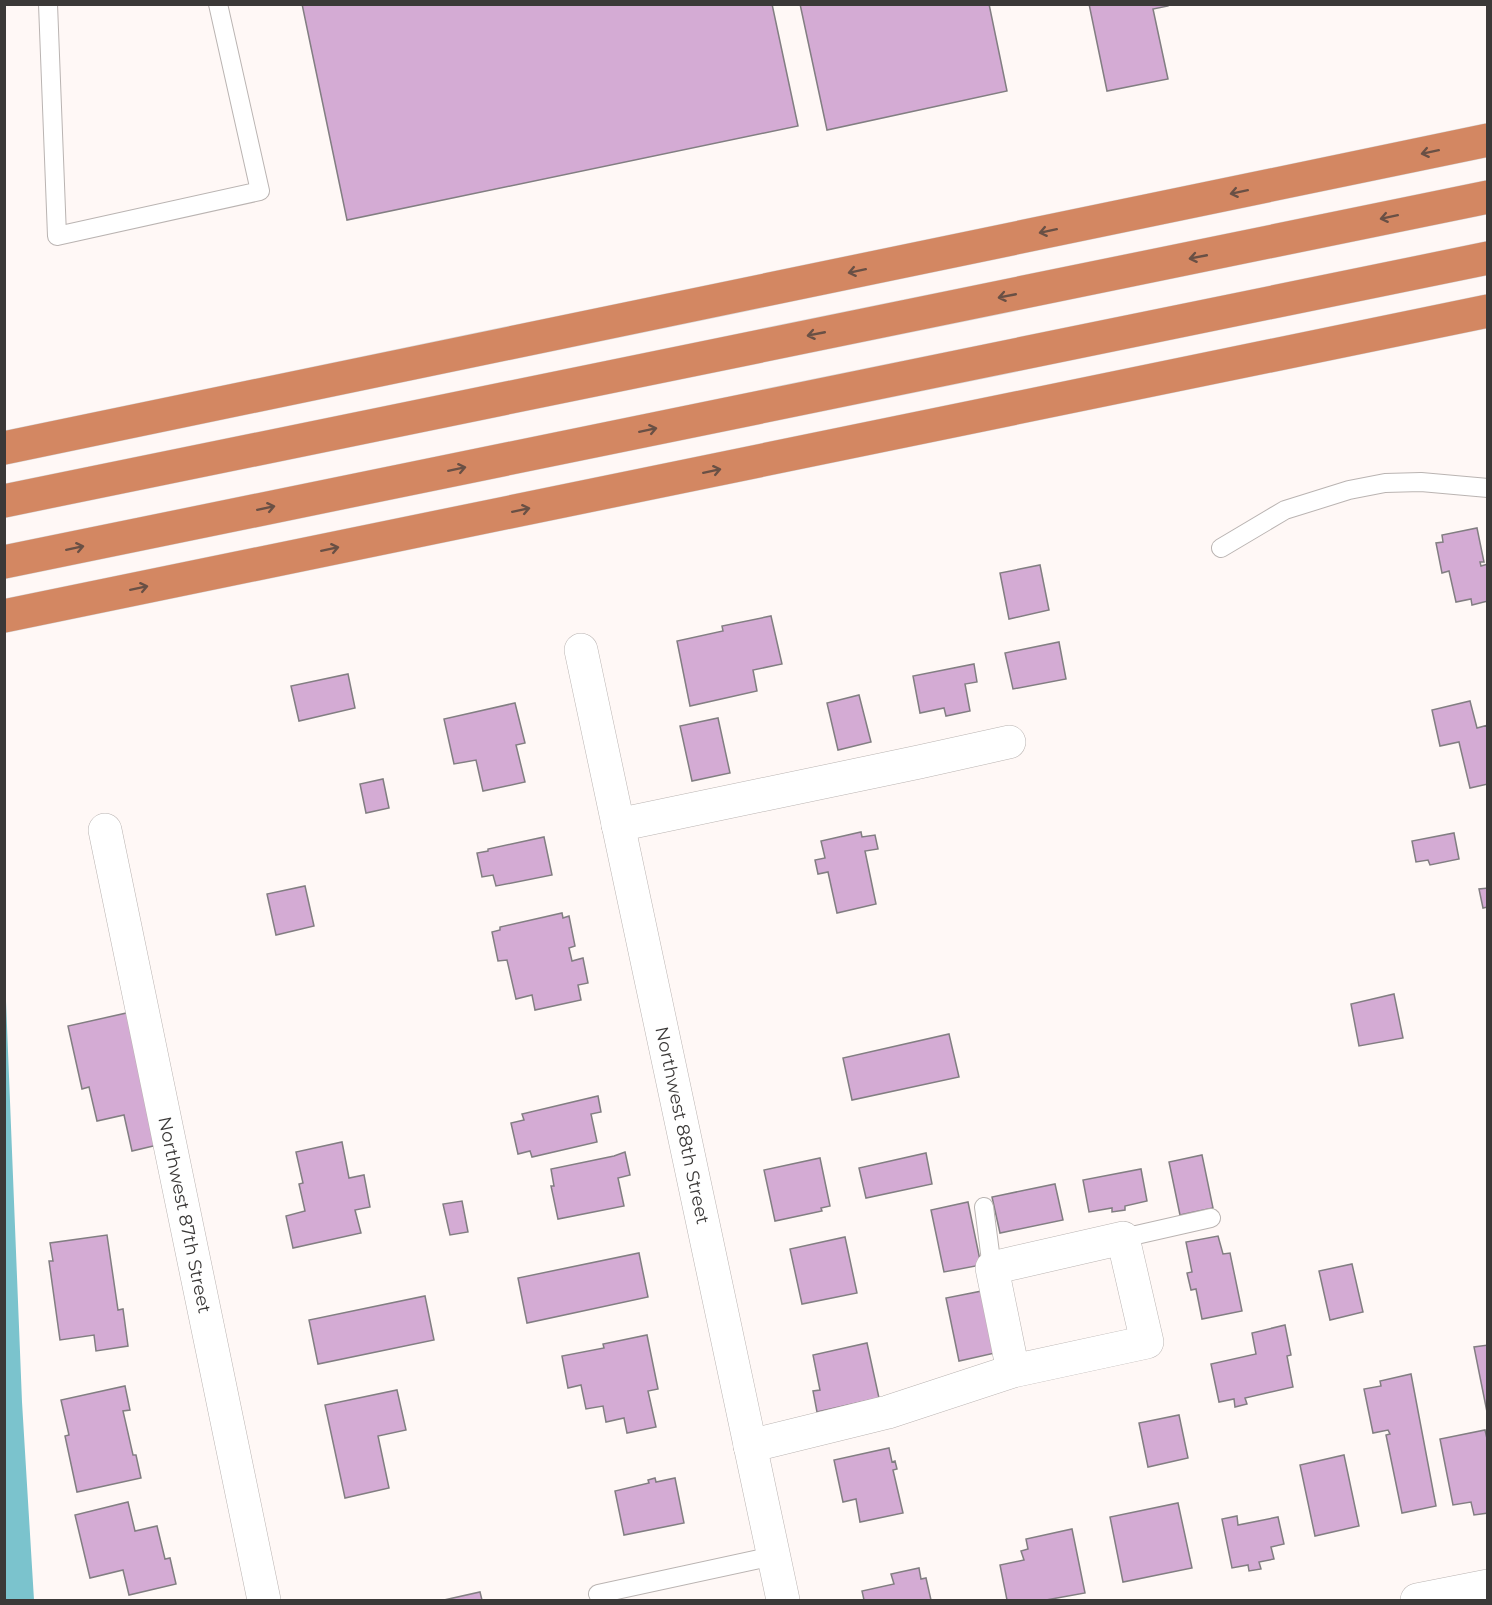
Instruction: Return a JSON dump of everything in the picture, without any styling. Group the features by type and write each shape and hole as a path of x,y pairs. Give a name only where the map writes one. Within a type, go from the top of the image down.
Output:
{"highway":[{"path":"8,447 1488,140"},
{"path":"9,500 1488,197"},
{"path":"11,561 1488,258"},
{"path":"12,614 1488,311"}],"street":[{"name":"Northwest 88th Street","path":"581,650 783,1600"},
{"path":"618,825 1009,742"},
{"name":"Northwest 87th Street","path":"105,830 264,1600"},
{"path":"750,1446 888,1412 1013,1371 1147,1342 1123,1238 992,1268 1013,1371"},
{"path":"1417,1600 1452,1597 1488,1586"}],"lane":[{"path":"48,4 57,236 260,191 218,4"},
{"path":"1221,548 1285,510 1349,490 1385,483 1421,482 1488,488"},
{"path":"984,1207 992,1268"},
{"path":"1123,1238 1211,1218"},
{"path":"598,1594 773,1556"}],"water":[{"path":"4,951 22,1402 34,1600 4,1600"}],"building":[{"path":"302,4 772,4 798,126 347,220"},
{"path":"800,4 989,4 1007,91 827,130"},
{"path":"1089,4 1168,4 1168,6 1153,9 1168,79 1107,91"},
{"path":"1477,528 1484,562 1480,562 1481,566 1488,564 1488,601 1472,605 1471,599 1456,602 1449,571 1442,573 1436,543 1443,542 1442,535"},
{"path":"1040,565 1049,610 1009,619 1000,573"},
{"path":"771,616 782,664 753,670 757,691 690,706 677,641 723,631 722,626"},
{"path":"1059,642 1066,679 1013,689 1005,653"},
{"path":"974,664 977,682 965,684 970,711 946,716 944,708 920,713 913,676"},
{"path":"348,674 355,708 299,721 291,686"},
{"path":"859,695 871,742 838,750 827,703"},
{"path":"1470,701 1477,728 1488,725 1488,784 1470,788 1459,742 1440,746 1432,710"},
{"path":"515,703 525,743 516,745 525,782 483,791 476,760 454,764 444,719"},
{"path":"718,718 730,773 692,781 680,726"},
{"path":"383,779 389,808 366,813 360,784"},
{"path":"861,832 862,837 875,835 878,849 865,851 876,904 837,913 828,872 818,874 815,860 825,858 821,841"},
{"path":"1454,833 1459,859 1430,865 1428,860 1416,862 1412,841"},
{"path":"544,837 552,875 496,886 493,875 482,877 477,853"},
{"path":"305,886 314,926 276,935 267,894"},
{"path":"1488,888 1488,907 1483,908 1479,889"},
{"path":"562,913 563,918 569,916 575,946 569,948 572,961 583,958 588,983 578,985 581,1000 535,1010 532,995 516,999 507,960 498,961 492,932 500,930 500,927"},
{"path":"1394,994 1403,1038 1359,1046 1351,1004"},
{"path":"131,1012 166,1143 132,1151 124,1115 97,1121 89,1087 82,1089 68,1026"},
{"path":"949,1034 959,1077 852,1100 843,1058"},
{"path":"598,1096 601,1112 591,1114 597,1142 532,1157 530,1151 518,1154 511,1123 524,1120 522,1114"},
{"path":"342,1142 349,1178 364,1175 370,1207 355,1210 361,1233 293,1248 286,1216 305,1211 299,1184 303,1183 296,1152"},
{"path":"625,1152 630,1175 618,1178 624,1206 558,1219 551,1186 554,1186 551,1169"},
{"path":"926,1153 932,1184 866,1198 859,1168"},
{"path":"1202,1155 1213,1208 1180,1215 1169,1162"},
{"path":"820,1158 830,1206 821,1208 822,1211 775,1221 764,1170"},
{"path":"1141,1169 1147,1201 1125,1206 1125,1210 1112,1212 1112,1208 1089,1212 1083,1180"},
{"path":"1055,1184 1063,1220 1000,1233 992,1197"},
{"path":"462,1201 468,1232 450,1235 443,1204"},
{"path":"968,1202 981,1265 944,1272 931,1210"},
{"path":"107,1235 118,1310 123,1309 128,1346 96,1351 94,1335 60,1340 49,1261 53,1261 50,1243"},
{"path":"1218,1236 1223,1254 1230,1253 1242,1311 1202,1319 1196,1289 1191,1290 1187,1273 1192,1272 1186,1242"},
{"path":"845,1237 857,1293 802,1304 790,1249"},
{"path":"639,1253 648,1297 527,1323 518,1278"},
{"path":"1352,1264 1363,1312 1330,1320 1319,1271"},
{"path":"982,1291 995,1353 959,1361 946,1298"},
{"path":"425,1296 434,1340 318,1364 309,1320"},
{"path":"1285,1325 1291,1355 1287,1356 1293,1387 1245,1398 1247,1404 1235,1407 1234,1399 1219,1402 1211,1364 1256,1354 1252,1333"},
{"path":"647,1335 658,1389 648,1391 656,1427 627,1433 624,1418 606,1422 603,1406 586,1409 581,1385 568,1388 562,1356 604,1348 603,1344"},
{"path":"867,1343 879,1398 817,1412 813,1391 820,1390 813,1355"},
{"path":"1488,1345 1488,1417 1474,1347"},
{"path":"1411,1374 1436,1506 1402,1513 1386,1435 1390,1434 1388,1430 1373,1433 1364,1389 1381,1386 1380,1381"},
{"path":"125,1386 130,1410 123,1411 141,1478 77,1492 65,1436 69,1435 61,1400"},
{"path":"397,1390 406,1430 378,1436 389,1488 345,1498 325,1405"},
{"path":"1179,1415 1188,1458 1148,1467 1139,1423"},
{"path":"1485,1430 1488,1443 1488,1513 1474,1515 1471,1502 1453,1505 1440,1439"},
{"path":"889,1448 892,1462 895,1461 897,1469 893,1470 903,1513 860,1522 856,1499 843,1502 834,1460"},
{"path":"1344,1455 1359,1526 1315,1536 1300,1465"},
{"path":"655,1478 656,1482 675,1478 684,1523 624,1535 615,1491 649,1483 648,1480"},
{"path":"128,1502 135,1531 157,1526 165,1559 170,1558 176,1584 129,1595 123,1570 90,1578 75,1515"},
{"path":"1178,1503 1192,1568 1123,1582 1110,1517"},
{"path":"1237,1516 1238,1525 1278,1517 1284,1544 1271,1547 1274,1559 1259,1562 1261,1569 1249,1571 1248,1565 1232,1568 1222,1519"},
{"path":"1072,1529 1085,1593 1046,1600 1007,1600 1000,1565 1024,1560 1021,1551 1028,1549 1026,1539"},
{"path":"919,1568 921,1579 926,1578 931,1600 864,1600 862,1591 894,1584 891,1574"},
{"path":"480,1592 482,1600 444,1600"}]}
